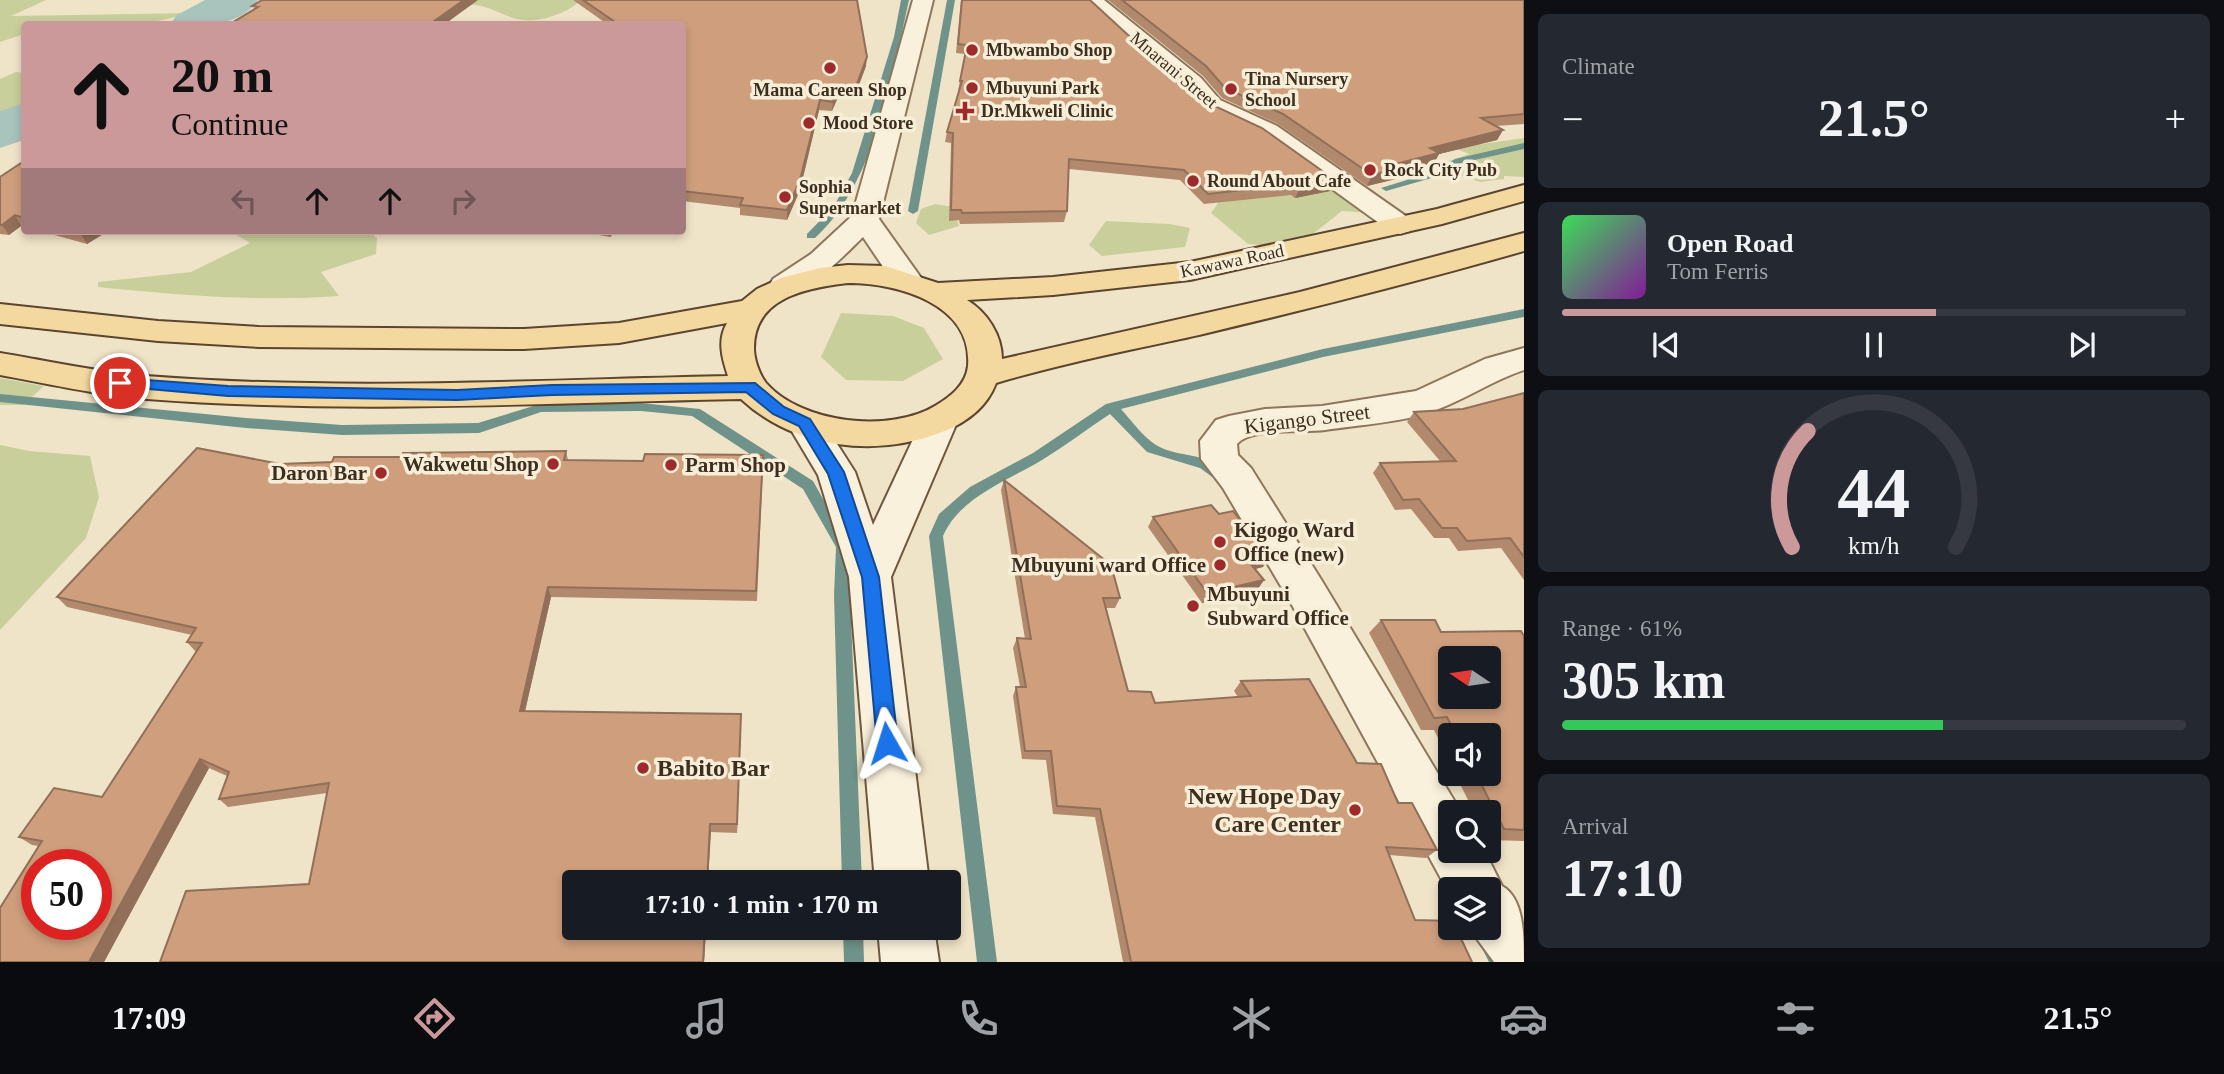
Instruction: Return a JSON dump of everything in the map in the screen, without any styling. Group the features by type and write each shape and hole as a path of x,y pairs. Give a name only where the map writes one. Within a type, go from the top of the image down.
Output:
{"main road":[{"name":"Kawawa Road","path":"922,287 1053,286 1190,271 1401,225 1524,193"},
{"path":"985,375 1036,358 1222,320 1524,242"},
{"path":"845,273 878,275 922,287 967,314 985,344 985,375 970,400 940,420 898,432 850,433 805,423 779,411 750,387 738,367 734,346 739,327 750,309 765,296 784,286 813,277 845,273"},
{"path":"0,314 158,331 259,337 510,340 619,334 750,309"},
{"path":"0,364 144,387 228,391 457,395 552,390 750,387"}],"street":[{"path":"784,286 822,260 865,219 923,0"},
{"name":"Mnarani Street","path":"1092,0 1147,48 1193,83 1212,105 1268,131 1401,225"},
{"path":"865,219 922,287"},
{"name":"Kigango Street","path":"1438,822 1307,593 1237,478 1220,459 1218,441 1229,429 1265,421 1322,418 1424,402 1497,367 1524,359"},
{"path":"870,577 940,420"},
{"path":"805,423 836,472 870,577 901,870"},
{"path":"1501,924 1524,956"},
{"path":"907,940 910,962"}],"green space":[{"path":"0,0 46,0 11,16 192,13 158,21 21,21 21,35 0,42"},
{"path":"448,0 580,0 562,13 523,20 481,6"},
{"path":"21,73 21,115 0,126 0,79"},
{"path":"1524,138 1524,177 1504,176 1504,179 1480,182 1433,167 1469,154 1454,148"},
{"path":"1320,181 1371,190 1385,203 1384,214 1342,211 1295,248 1248,244 1211,213 1221,199"},
{"path":"935,204 953,207 959,226 929,235 916,223 921,209"},
{"path":"1106,221 1170,224 1190,228 1185,247 1102,256 1089,245"},
{"path":"237,235 373,235 377,238 376,254 321,272 339,296 248,298 98,287 98,282 191,272 250,243"},
{"path":"841,313 893,316 924,328 943,359 903,381 846,380 821,357"},
{"path":"0,378 44,386 23,405 0,405"},
{"path":"0,445 29,451 90,456 99,497 86,538 0,630"}],"building":[{"path":"262,0 464,0 434,21 235,21 258,7 252,6"},
{"path":"583,0 857,0 867,57 855,89 838,87 833,102 820,100 800,180 787,210 740,205 743,198 686,191 686,21 614,21"},
{"path":"962,0 1090,0 1140,46 1186,80 1206,102 1262,128 1335,180 1300,188 1295,184 1208,194 1184,170 1069,159 1067,211 962,213 961,210 951,210 953,133 947,132 962,81 967,45 958,44"},
{"path":"1122,0 1524,0 1524,114 1481,118 1503,130 1430,148 1439,153 1399,163 1406,167 1372,175 1283,114 1225,88 1206,66"},
{"path":"21,163 21,217 15,215 2,225 0,225 0,177"},
{"path":"1524,393 1524,557 1510,538 1467,541 1457,528 1442,528 1419,499 1403,500 1380,463 1456,461 1414,412 1463,409"},
{"path":"197,448 280,464 332,462 334,457 402,457 403,453 566,451 564,460 643,461 645,454 763,455 756,591 548,587 520,711 741,714 737,824 710,824 708,870 562,870 562,940 704,940 703,962 160,962 186,891 309,884 329,783 219,799 229,772 200,759 112,920 112,849 37,849 42,841 19,837 54,788 102,797 202,643 187,642 196,628 57,597"},
{"path":"1004,480 1111,565 1120,598 1103,598 1128,691 1151,692 1155,703 1251,696 1241,681 1309,679 1357,763 1381,764 1398,803 1412,803 1437,850 1386,847 1415,920 1438,921 1438,940 1462,940 1472,962 1131,962 1100,809 1057,806 1051,751 1025,751 1016,687 1026,687 1017,638 1031,639"},
{"path":"1211,505 1219,514 1233,511 1269,557 1249,562 1264,580 1207,593 1153,517"},
{"path":"1381,620 1435,620 1441,632 1521,631 1524,636 1524,830 1504,829 1501,823 1501,800 1489,800 1482,786 1501,786 1501,723 1450,723 1447,717 1434,718"},
{"path":"21,874 21,940 101,940 89,962 0,962 0,908"}],"waterway":[{"path":"198,21 237,0"},
{"path":"897,36 905,0"},
{"path":"913,211 951,0"},
{"path":"811,236 838,208 857,173 897,39"},
{"path":"0,132 21,121"},
{"path":"1386,188 1439,173 1458,161 1524,146"},
{"path":"1111,407 1323,353 1524,313"},
{"path":"0,398 342,430 479,428 540,408 641,407 695,412 808,485 843,547 842,595 852,870"},
{"path":"987,962 936,536 944,518 975,491 1038,456 1111,407"},
{"path":"1111,407 1152,449 1205,464 1220,475"},
{"path":"853,940 854,962"},
{"path":"1488,940 1500,962"}],"place":[{"name":"Mbwambo Shop","path":"972,50"},
{"name":"Mama Careen Shop","path":"830,68"},
{"name":"Mbuyuni Park","path":"972,88"},
{"name":"Tina Nursery School","path":"1231,89"},
{"name":"Dr.Mkweli Clinic","path":"965,111"},
{"name":"Mood Store","path":"809,123"},
{"name":"Rock City Pub","path":"1370,170"},
{"name":"Round About Cafe","path":"1193,181"},
{"name":"Sophia Supermarket","path":"785,197"},
{"name":"Wakwetu Shop","path":"553,464"},
{"name":"Parm Shop","path":"671,465"},
{"name":"Daron Bar","path":"381,473"},
{"name":"Kigogo Ward Office (new)","path":"1220,542"},
{"name":"Mbuyuni ward Office","path":"1220,565"},
{"name":"Mbuyuni Subward Office","path":"1193,606"},
{"name":"Babito Bar","path":"643,768"},
{"name":"New Hope Day Care Center","path":"1355,810"}],"route":[{"path":"120,383 144,387 228,391 457,395 552,390 750,387 779,411 805,423 836,472 870,577 887,743"}]}
